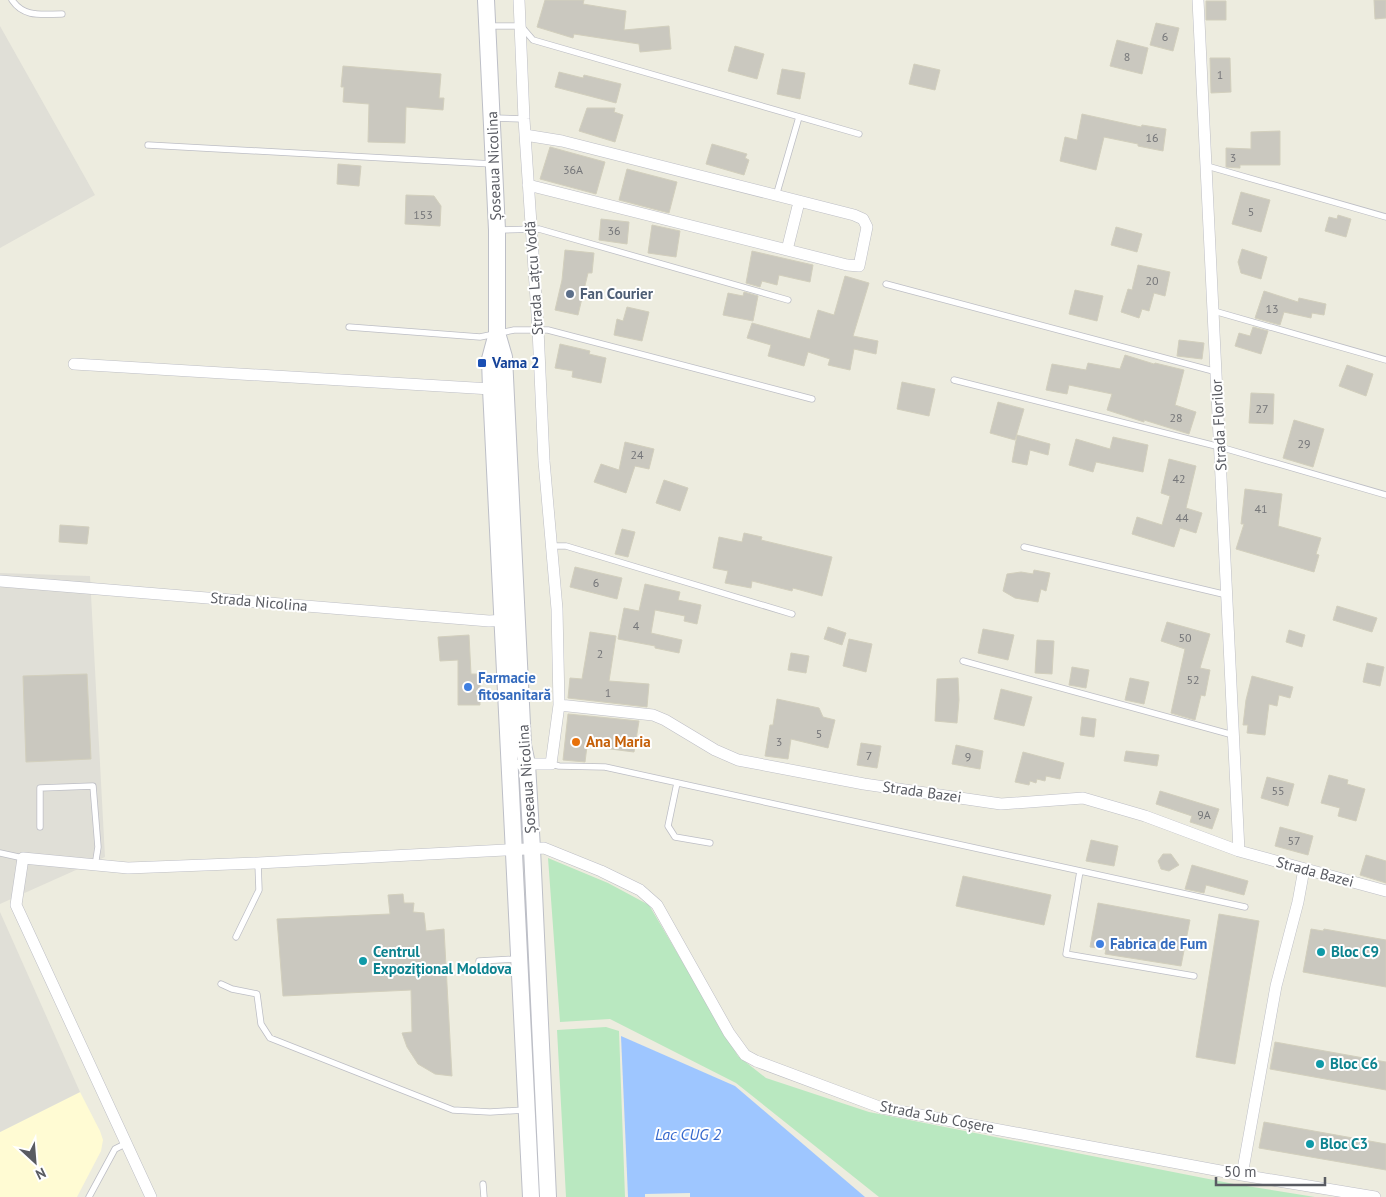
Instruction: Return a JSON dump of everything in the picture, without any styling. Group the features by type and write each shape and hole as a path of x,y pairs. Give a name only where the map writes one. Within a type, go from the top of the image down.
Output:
{"main road":[{"name":"Șoseaua Nicolina","path":"486,0 497,230 497,333 490,359 491,388 509,620 523,745 527,764 548,1197"},
{"name":"Șoseaua Nicolina","path":"497,333 504,357 509,620 509,765 530,1197"}],"street":[{"name":"Strada Lațcu Vodă","path":"520,0 524,119 538,329 544,461 557,609 559,705"},
{"name":"Strada Florilor","path":"1198,0 1239,851"},
{"path":"525,135 562,141 854,215 863,220 867,227 859,266 847,265 528,185"},
{"path":"786,250 799,202"},
{"path":"74,364 491,388"},
{"name":"Strada Nicolina","path":"0,581 509,620"},
{"path":"509,765 551,764 559,705"},
{"name":"Strada Bazei","path":"559,705 653,715 665,720 715,750 738,760 864,784 1001,804 1083,798 1145,816 1239,851 1386,891"},
{"name":"Strada Sub Coșere","path":"23,858 128,868 544,848 601,871 640,890 657,904 729,1033 745,1055 756,1061 882,1108 1242,1175 1376,1197"},
{"path":"23,858 16,906 151,1197"},
{"path":"1242,1175 1276,986 1298,902 1304,869"}],"lane":[{"path":"12,0 18,9 32,14 62,14"},
{"path":"488,26 521,26 533,40 859,134"},
{"path":"776,196 799,116"},
{"path":"492,118 524,119"},
{"path":"148,145 494,164"},
{"path":"1207,166 1386,217"},
{"path":"497,230 539,229 788,300"},
{"path":"886,284 1216,372"},
{"path":"1214,311 1386,360"},
{"path":"349,327 480,337 514,330 538,329 558,332 812,400"},
{"path":"954,380 1220,447 1386,495"},
{"path":"550,546 566,546 792,614"},
{"path":"1024,547 1227,595"},
{"path":"962,661 1233,735"},
{"path":"551,764 559,766 605,767 1245,907"},
{"path":"678,783 668,826 675,837 710,843"},
{"path":"40,827 40,788 92,786 98,847 95,866"},
{"path":"0,853 23,858"},
{"path":"236,938 259,890 258,863"},
{"path":"1080,871 1066,954 1194,976"},
{"path":"479,961 536,957"},
{"path":"221,984 232,990 257,994 261,1024 270,1038 453,1110 490,1112 544,1110"},
{"path":"89,1197 115,1149 125,1144"},
{"path":"483,1184 484,1197"}],"shaded area":[{"path":"0,26 95,195 0,248"},
{"path":"0,573 90,576 105,857 0,904"},
{"path":"0,912 80,1092 0,1132"},
{"path":"80,1092 103,1140 101,1151 77,1197 0,1197 0,1132"}],"green space":[{"path":"548,858 608,883 649,905 738,1056 766,1078 869,1112 1234,1184 1315,1197 879,1197 736,1083 610,1019 560,1022"},
{"path":"606,1027 619,1031 625,1197 566,1197 557,1030"}],"water":[{"name":"Lac CUG 2","path":"621,1036 735,1086 865,1197 628,1197"}],"pier":[{"path":"690,1193 690,1197 645,1197 645,1194"}],"building":[{"path":"545,0 584,0 583,4 626,11 624,30 669,26 671,49 640,52 639,44 574,34 573,38 537,27"},
{"path":"1374,0 1386,0 1386,18 1375,19"},
{"path":"1206,1 1226,1 1226,20 1206,20"},
{"path":"1156,23 1179,28 1173,51 1150,45"},
{"path":"1117,40 1148,48 1142,74 1110,66"},
{"path":"735,46 764,54 757,79 728,71"},
{"path":"1210,58 1230,58 1231,92 1211,93"},
{"path":"914,64 940,70 935,90 909,84"},
{"path":"343,66 441,74 439,98 444,98 443,110 406,107 405,143 368,142 369,104 343,102 344,87 341,87"},
{"path":"782,69 805,73 800,99 777,94"},
{"path":"559,72 583,78 584,75 621,84 616,103 555,87"},
{"path":"587,108 615,108 614,112 623,115 615,142 579,131"},
{"path":"1082,114 1141,127 1142,125 1166,129 1163,151 1104,137 1096,170 1060,161 1065,137 1077,140"},
{"path":"1280,131 1280,165 1240,165 1240,168 1226,167 1226,148 1251,149 1251,132"},
{"path":"712,144 747,154 745,158 749,160 744,175 706,164"},
{"path":"550,147 605,162 596,194 540,179"},
{"path":"338,164 361,166 359,186 337,184"},
{"path":"627,169 677,182 669,213 619,200"},
{"path":"1241,192 1270,200 1261,232 1232,224"},
{"path":"406,195 434,196 441,206 440,226 405,224"},
{"path":"1338,215 1351,219 1346,237 1325,231 1329,217 1337,219"},
{"path":"601,219 629,222 627,244 599,240"},
{"path":"652,225 680,231 676,257 648,253"},
{"path":"1116,227 1142,234 1137,252 1111,245"},
{"path":"1242,249 1267,257 1261,279 1241,273 1238,262"},
{"path":"565,250 594,253 592,273 588,273 578,315 555,310 562,280"},
{"path":"752,251 813,265 810,282 779,275 777,285 762,281 760,287 746,283"},
{"path":"1138,265 1170,272 1165,296 1154,293 1149,311 1142,309 1139,318 1121,312 1128,289 1132,290"},
{"path":"845,276 869,283 853,336 878,341 876,354 854,349 850,370 828,365 830,359 808,352 804,366 768,356 771,345 747,338 752,323 810,339 818,310 834,315"},
{"path":"1075,290 1103,296 1097,321 1069,314"},
{"path":"1264,291 1298,302 1299,298 1326,304 1324,315 1312,313 1311,318 1284,312 1280,325 1255,318"},
{"path":"744,292 758,296 753,321 723,315 728,293 743,296"},
{"path":"627,307 649,312 642,341 614,335 617,319 623,321"},
{"path":"1253,327 1268,331 1261,354 1235,346 1239,333 1250,336"},
{"path":"1179,340 1204,343 1202,359 1177,356"},
{"path":"560,344 590,351 589,354 606,358 601,383 572,377 573,371 555,368"},
{"path":"1125,355 1154,364 1184,370 1175,405 1196,412 1189,434 1107,410 1112,394 1069,385 1067,394 1046,390 1052,364 1086,370 1088,363 1120,369"},
{"path":"1347,365 1373,374 1366,396 1339,386"},
{"path":"902,382 935,389 929,416 897,409"},
{"path":"1251,393 1274,394 1273,424 1249,423"},
{"path":"998,402 1024,409 1015,440 990,433"},
{"path":"1294,420 1324,429 1313,467 1283,458"},
{"path":"1017,435 1050,444 1048,455 1030,450 1027,465 1012,462"},
{"path":"1113,437 1148,445 1143,472 1096,462 1093,472 1069,465 1076,439 1110,449"},
{"path":"625,442 654,449 649,469 635,466 626,493 594,482 601,464 619,470"},
{"path":"1169,459 1196,466 1186,508 1202,513 1196,533 1180,528 1174,547 1132,534 1137,517 1162,525 1170,496 1161,493"},
{"path":"664,480 688,488 680,511 656,503"},
{"path":"1245,489 1282,494 1278,526 1321,538 1316,554 1319,555 1314,572 1236,549 1244,524 1241,524"},
{"path":"60,525 89,527 87,544 59,542"},
{"path":"622,529 635,532 628,557 615,554"},
{"path":"744,533 762,537 761,540 832,557 822,596 793,588 792,591 752,581 751,588 725,583 728,571 713,568 719,537 742,542"},
{"path":"575,567 622,578 617,599 570,587"},
{"path":"1034,570 1050,573 1046,591 1041,589 1038,602 1015,598 1003,591 1007,574 1021,572 1033,574"},
{"path":"645,584 680,592 678,600 701,605 697,624 684,621 685,616 655,610 651,633 682,640 679,653 618,639 624,608 639,611"},
{"path":"1337,606 1377,618 1372,632 1333,620"},
{"path":"1167,622 1210,634 1200,668 1210,670 1205,696 1201,695 1195,720 1171,713 1185,649 1161,641"},
{"path":"828,627 846,633 842,645 824,639"},
{"path":"983,629 1014,635 1008,660 978,653"},
{"path":"1289,630 1305,635 1302,647 1286,642"},
{"path":"590,632 616,636 609,681 649,684 647,707 568,698 570,678 582,679"},
{"path":"469,635 471,674 480,674 480,705 458,705 458,660 440,661 438,637"},
{"path":"849,639 872,644 866,672 843,666"},
{"path":"1037,640 1054,641 1052,674 1035,673"},
{"path":"791,653 809,656 806,673 788,670"},
{"path":"1367,663 1384,667 1380,686 1363,682"},
{"path":"1072,667 1089,670 1086,688 1069,685"},
{"path":"87,674 91,759 26,762 23,676"},
{"path":"1252,676 1293,687 1290,698 1279,695 1277,706 1269,704 1265,735 1247,733 1248,725 1243,725 1246,700"},
{"path":"958,678 957,723 935,721 937,679"},
{"path":"1130,678 1149,682 1144,704 1125,700"},
{"path":"1001,689 1032,697 1024,726 994,719"},
{"path":"777,699 819,708 823,717 835,720 828,748 791,739 788,759 765,756"},
{"path":"568,714 639,721 634,752 587,746 585,762 563,760"},
{"path":"1082,717 1096,719 1094,737 1080,735"},
{"path":"861,743 881,746 877,768 857,765"},
{"path":"956,745 983,751 980,769 952,764"},
{"path":"1126,751 1159,755 1157,766 1124,761"},
{"path":"1023,752 1064,763 1060,779 1046,776 1045,781 1037,779 1036,783 1030,781 1029,785 1015,782"},
{"path":"1329,775 1348,780 1347,784 1365,789 1356,821 1338,816 1340,808 1321,803"},
{"path":"1267,777 1294,784 1288,806 1261,798"},
{"path":"1160,791 1219,809 1212,829 1190,822 1192,816 1156,804"},
{"path":"1280,827 1313,836 1308,855 1275,846"},
{"path":"1091,840 1118,846 1114,866 1086,861"},
{"path":"1163,854 1171,854 1179,865 1169,871 1161,869 1158,861"},
{"path":"1366,855 1386,861 1386,883 1360,875"},
{"path":"1192,865 1248,881 1244,895 1206,885 1204,893 1185,889"},
{"path":"963,876 1051,895 1044,925 956,906"},
{"name":"Centrul Expozițional Moldova","path":"403,894 404,903 414,903 413,912 424,913 426,931 444,929 452,1076 435,1074 418,1064 407,1047 402,1033 412,1032 411,990 283,996 277,919 390,914 388,895"},
{"path":"1098,903 1190,920 1181,966 1105,954 1106,949 1090,947"},
{"path":"1219,914 1259,921 1235,1064 1196,1057"},
{"path":"1311,929 1323,931 1324,929 1386,940 1386,987 1303,972"},
{"name":"Bloc C6","path":"1275,1042 1386,1062 1386,1090 1270,1069"},
{"name":"Bloc C3","path":"1264,1122 1386,1144 1386,1170 1259,1148"}],"place":[{"name":"Fan Courier","path":"570,294"},
{"name":"Vama 2","path":"482,363"},
{"name":"Farmacie fitosanitară","path":"468,687"},
{"name":"Ana Maria","path":"576,742"},
{"name":"Fabrica de Fum","path":"1100,944"},
{"name":"Bloc C9","path":"1321,952"},
{"name":"Centrul Expozițional Moldova","path":"363,961"},
{"name":"Bloc C6","path":"1320,1064"},
{"name":"Bloc C3","path":"1310,1144"}]}
